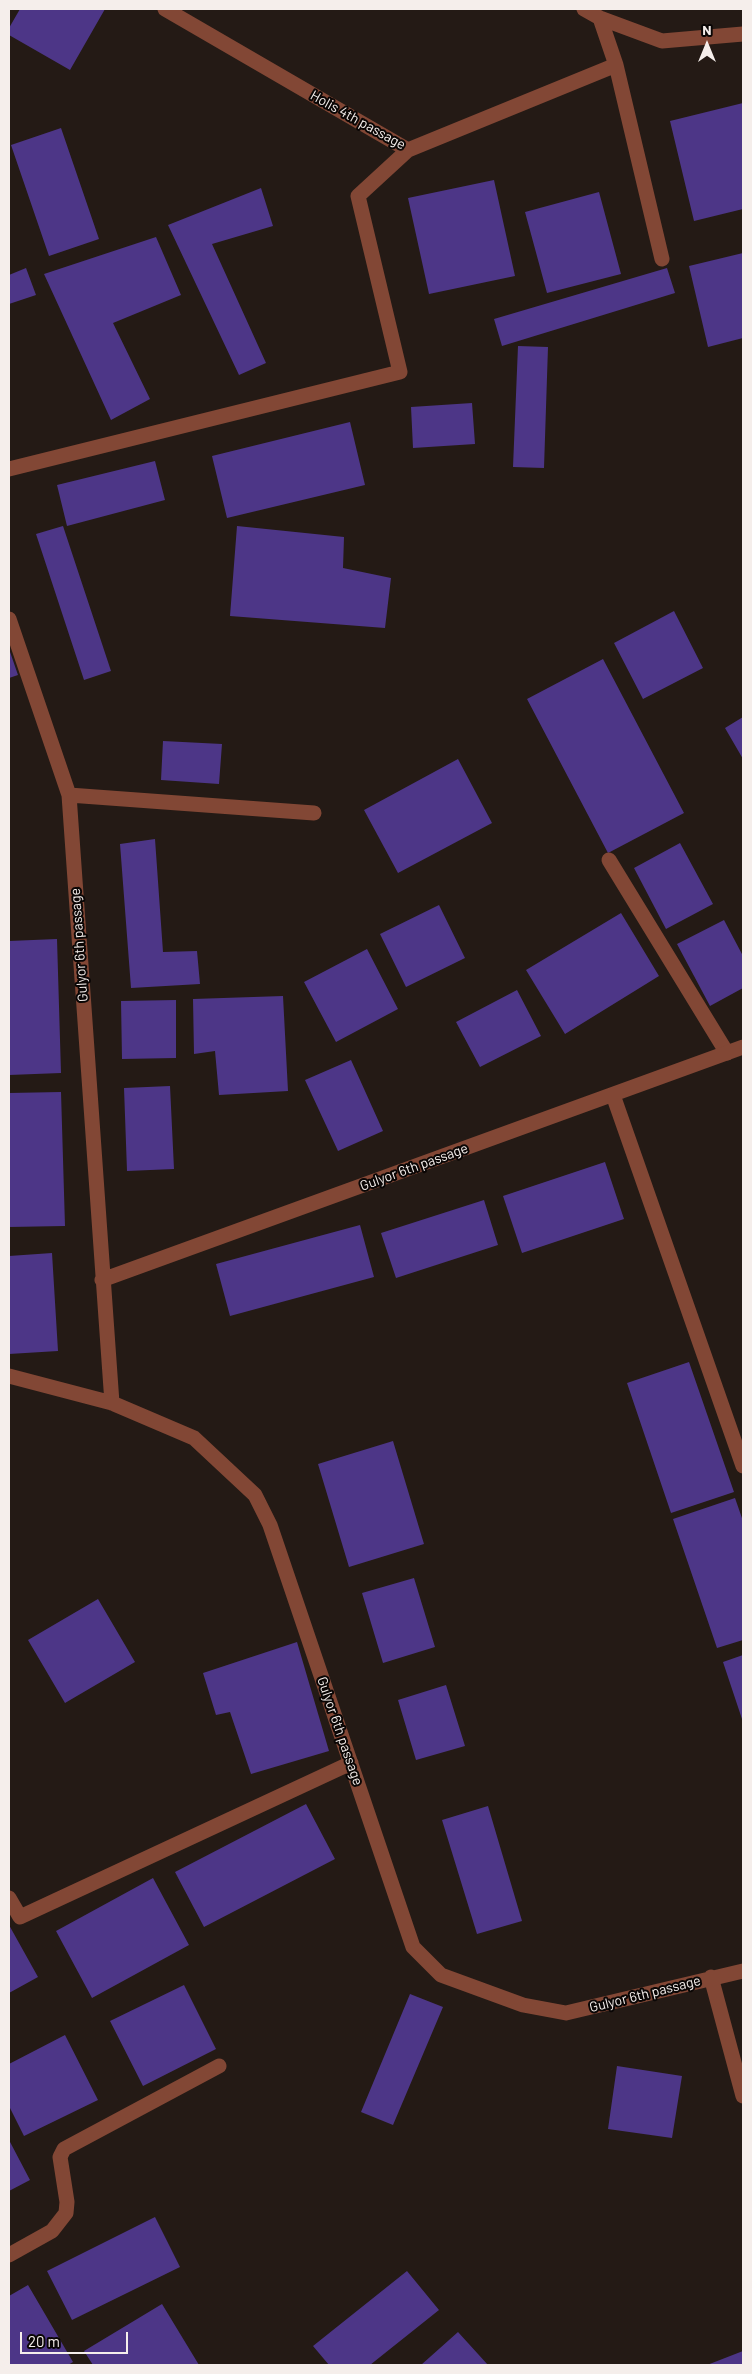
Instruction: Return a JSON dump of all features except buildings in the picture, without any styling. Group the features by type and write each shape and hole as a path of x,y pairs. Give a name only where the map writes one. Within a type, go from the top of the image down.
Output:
{"street":[{"name":"Holis 4th passage","path":"165,9 408,150 616,65"},
{"path":"584,9 600,18 662,40 743,34"},
{"path":"600,18 616,65 662,259"},
{"path":"9,469 400,372 358,196 408,150"},
{"name":"Gulyor 6th passage","path":"9,619 69,795 112,1403 194,1438 255,1495 270,1525 413,1948 441,1975 523,2005 566,2013 711,1977 743,1971"},
{"path":"69,795 314,812"},
{"path":"609,860 727,1053"},
{"name":"Gulyor 6th passage","path":"102,1280 743,1047"},
{"path":"613,1095 743,1466"},
{"path":"9,1376 112,1403"},
{"path":"9,1898 20,1917 351,1763"},
{"name":"Gulyor 6th passage","path":"711,1977 743,2096"},
{"path":"9,2255 52,2231 66,2213 67,2202 60,2157 64,2149 219,2066"}]}
